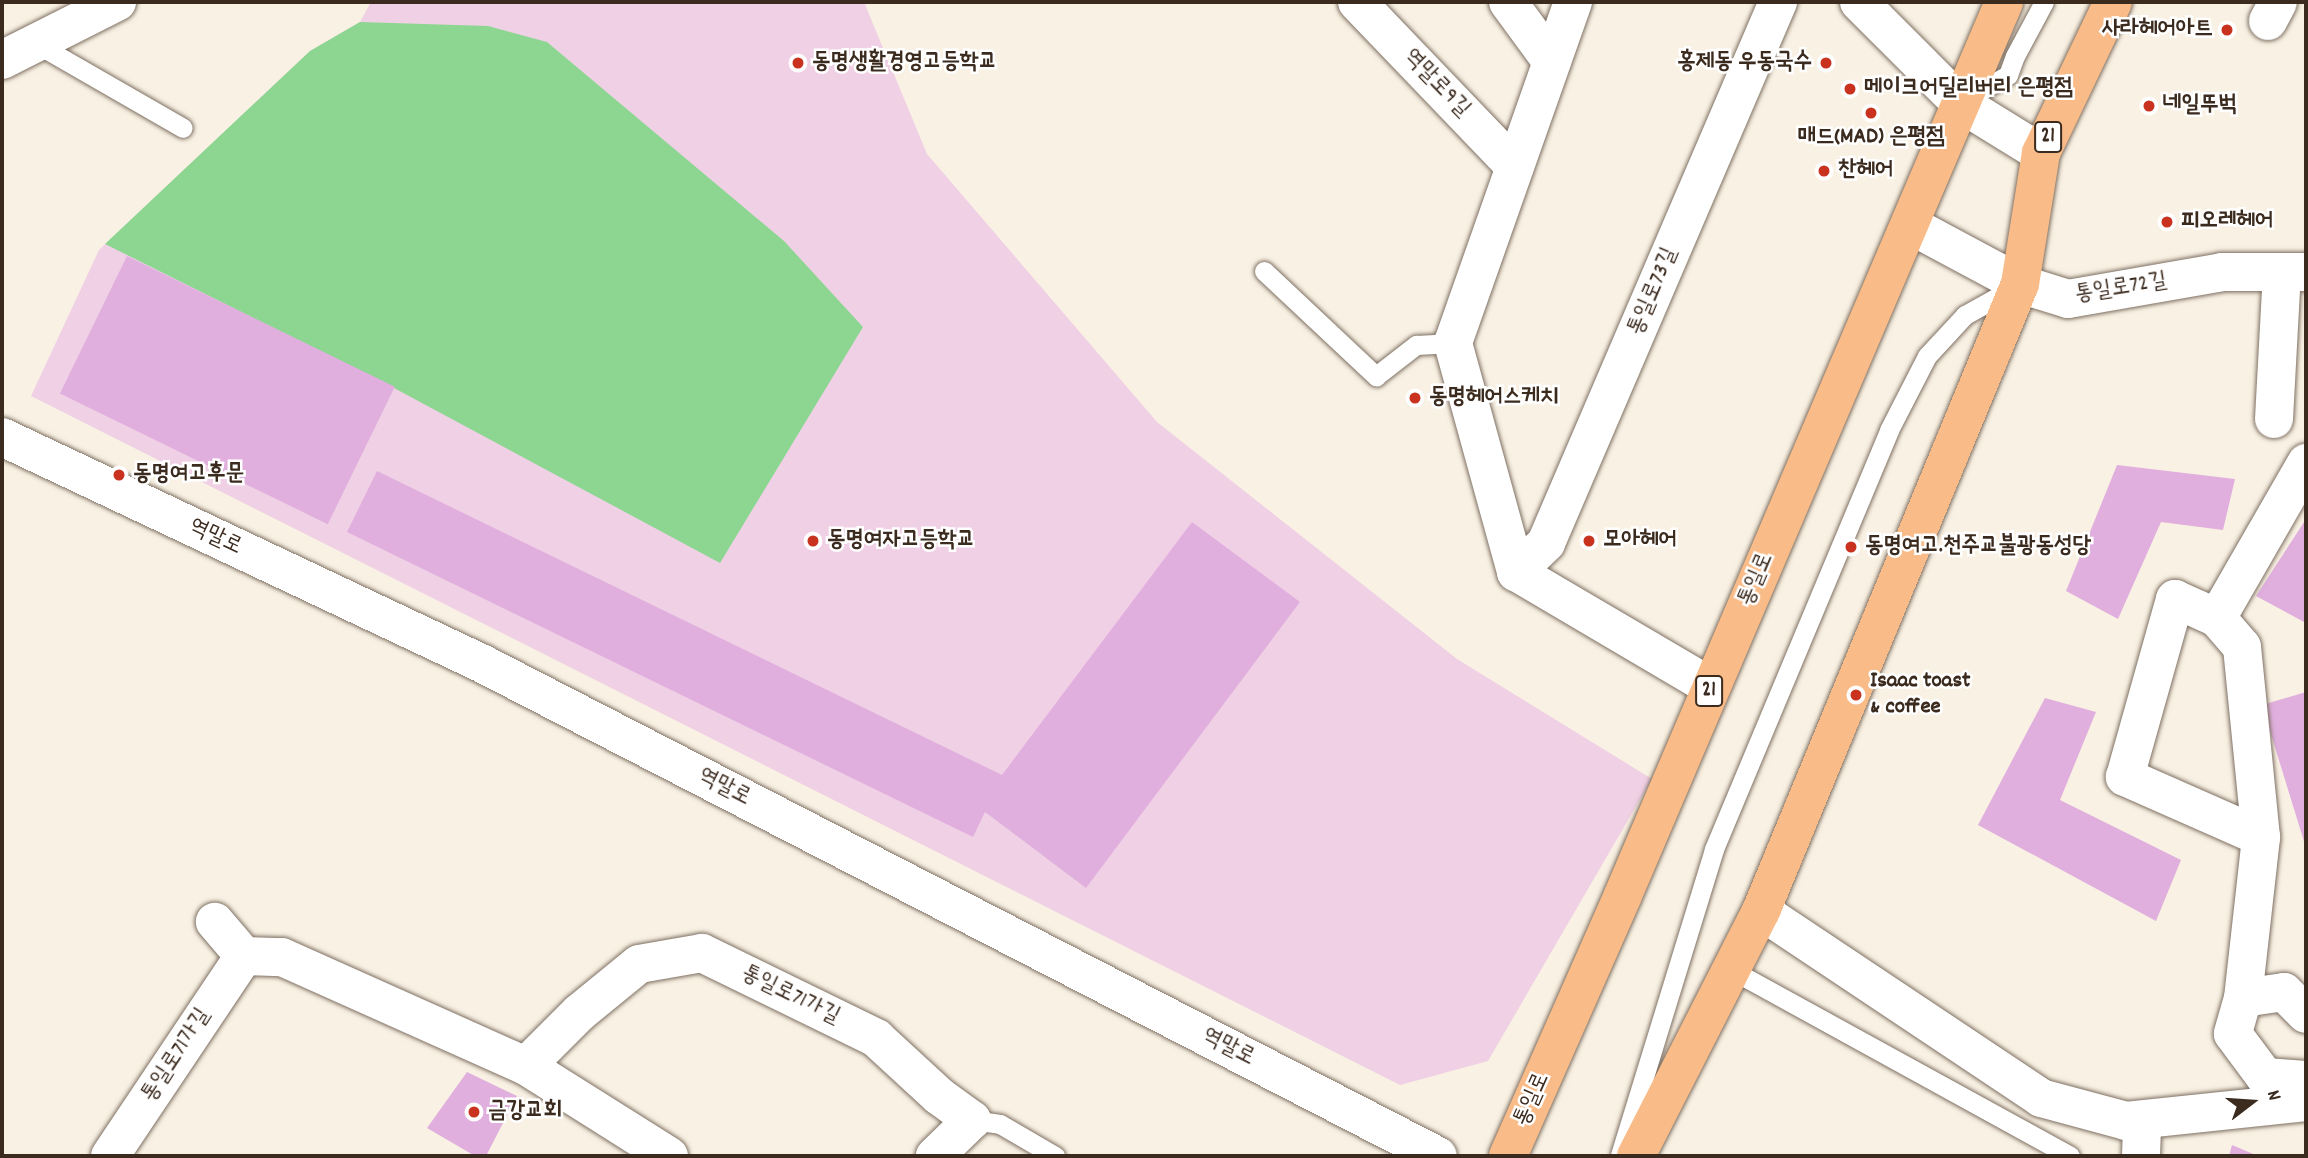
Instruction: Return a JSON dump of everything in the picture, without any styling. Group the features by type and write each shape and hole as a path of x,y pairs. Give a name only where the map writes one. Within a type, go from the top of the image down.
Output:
{"main road":[{"name":"통일로","path":"1508,1156 2004,2"},
{"name":"21","path":"1636,1156 1760,911 2020,284 2041,153 2113,2"}],"street":[{"path":"2,60 117,2"},
{"name":"역말로9길","path":"1357,2 1515,167"},
{"path":"1508,2 1552,62"},
{"path":"1573,2 1453,343 1516,572 1711,687"},
{"name":"통일로73길","path":"1516,572 1546,543 1778,2"},
{"path":"1858,2 1960,103 2041,153"},
{"name":"통일로72길","path":"1910,225 2020,284 2068,299 2222,272 2294,272"},
{"path":"2274,419 2294,272"},
{"name":"역말로","path":"2,438 483,664 1438,1156"},
{"path":"2217,618 2306,463"},
{"path":"2261,837 2125,777 2175,599 2217,618 2242,647 2260,730 2261,837 2243,998 2233,1034 2265,1077 2306,1080"},
{"path":"1760,911 2041,1098 2126,1121 2141,1138 2306,1102"},
{"path":"215,922 244,956 282,957 526,1066 669,1156"},
{"name":"통일로71가길","path":"526,1066 579,1013 639,964 702,953 876,1038 939,1096 972,1120"},
{"name":"통일로71가길","path":"110,1156 244,956"},
{"path":"2243,998 2284,992 2306,1014"},
{"path":"935,1156 972,1120"}],"lane":[{"path":"1960,103 2008,75 2015,56 2044,2"},
{"path":"37,44 183,128"},
{"path":"1264,271 1376,376 1416,345 1453,343"},
{"path":"1619,1156 1714,849 1889,430 1927,356 1965,315 2020,284"},
{"path":"1730,969 2070,1156"},
{"name":"통일로71가길","path":"972,1120 1000,1124 1055,1156"}],"shaded area":[{"name":"동명여자고등학교","path":"371,2 864,2 927,154 1157,422 1457,659 1652,779 1488,1061 1400,1085 31,396 99,250 310,51 360,22"}],"green space":[{"path":"360,22 488,26 547,42 784,241 863,327 720,563 394,388 105,244 310,51"}],"building":[{"path":"127,256 395,387 328,524 60,394"},
{"path":"2117,465 2235,479 2223,530 2161,522 2118,619 2066,591"},
{"path":"377,471 1002,775 1192,522 1300,602 1086,888 985,812 973,837 347,532"},
{"path":"2306,519 2306,623 2256,596"},
{"path":"2306,692 2306,848 2262,705"},
{"path":"2045,698 2096,712 2060,800 2181,860 2156,921 1978,825"},
{"name":"금강교회","path":"467,1072 517,1096 486,1156 475,1156 427,1128"},
{"path":"2232,1145 2258,1156 2229,1156"}],"place":[{"name":"사라헤어아트","path":"2227,30"},
{"name":"동명생활경영고등학교","path":"798,63"},
{"name":"홍제동 우동국수","path":"1826,63"},
{"name":"메이크어딜리버리 은평점","path":"1850,89"},
{"name":"네일뚜벅","path":"2149,106"},
{"name":"매드(MAD) 은평점","path":"1871,113"},
{"name":"찬헤어","path":"1824,171"},
{"name":"피오레헤어","path":"2167,222"},
{"name":"동명헤어스케치","path":"1415,398"},
{"name":"동명여고후문","path":"119,475"},
{"name":"동명여자고등학교","path":"813,541"},
{"name":"모아헤어","path":"1589,541"},
{"name":"동명여고.천주교불광동성당","path":"1851,547"},
{"name":"Isaac toast & coffee","path":"1856,695"},
{"name":"금강교회","path":"474,1112"}]}
